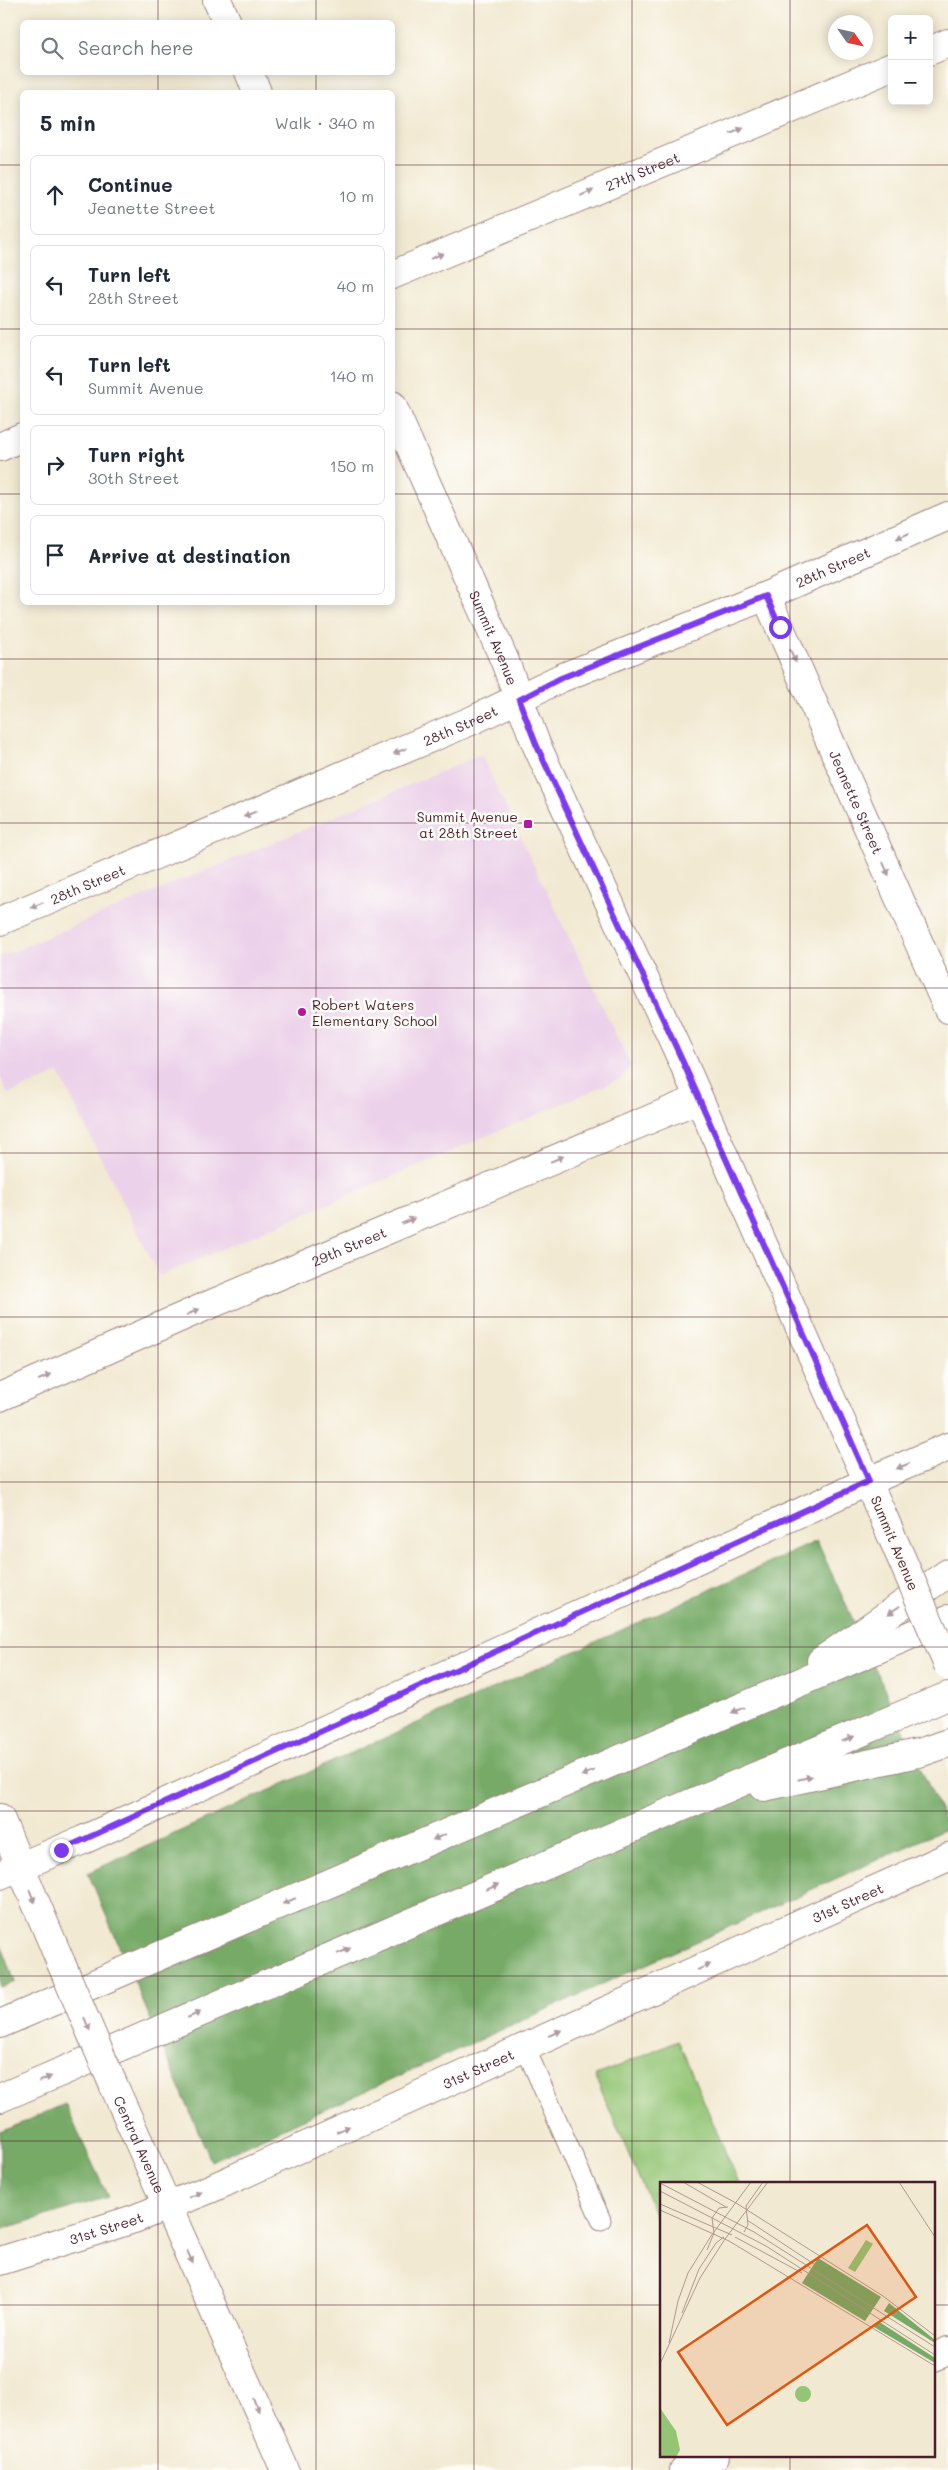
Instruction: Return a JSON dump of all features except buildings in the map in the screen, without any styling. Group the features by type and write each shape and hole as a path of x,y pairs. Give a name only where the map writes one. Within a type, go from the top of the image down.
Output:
{"main road":[{"path":"217,0 226,20"},
{"path":"933,49 948,43"},
{"name":"27th Street","path":"395,274 888,68"},
{"path":"250,75 256,90"},
{"name":"Summit Avenue","path":"395,412 504,659 536,744 869,1481 948,1665"},
{"path":"0,446 20,438"},
{"name":"28th Street","path":"0,921 519,700 561,678 766,596 948,516"},
{"name":"Jeanette Street","path":"766,596 948,1009"},
{"name":"29th Street","path":"0,1397 202,1308 698,1099"},
{"path":"10,1871 84,1840 869,1481 948,1447"},
{"path":"772,1695 948,1573"},
{"path":"0,2024 948,1619"},
{"path":"0,2098 689,1804 948,1696"},
{"path":"689,1804 922,1752 948,1743"},
{"name":"Central Avenue","path":"0,1818 10,1871 61,1963 166,2207 285,2470"},
{"name":"31st Street","path":"0,2261 166,2207 948,1857"},
{"path":"936,2356 948,2350"},
{"path":"684,2470 711,2458"}],"lane":[{"path":"526,2046 601,2220"},
{"path":"0,2273 30,2252"}],"shaded area":[{"name":"Robert Waters Elementary School","path":"481,755 631,1066 622,1078 159,1276 59,1073 8,1094 0,1077 0,957"}],"green space":[{"path":"817,1541 948,1828 211,2161 88,1873"},
{"path":"0,1941 15,1982 0,1988"},
{"path":"678,2040 738,2182 660,2182 660,2227 595,2076"},
{"path":"65,2104 108,2197 0,2230 0,2132"}],"place":[{"name":"Summit Avenue at 28th Street","path":"528,824"},
{"name":"Robert Waters Elementary School","path":"302,1012"}],"route":[{"path":"61,1850 869,1481 712,1132 682,1060 536,744 519,700 561,678 766,596 780,627"}]}
